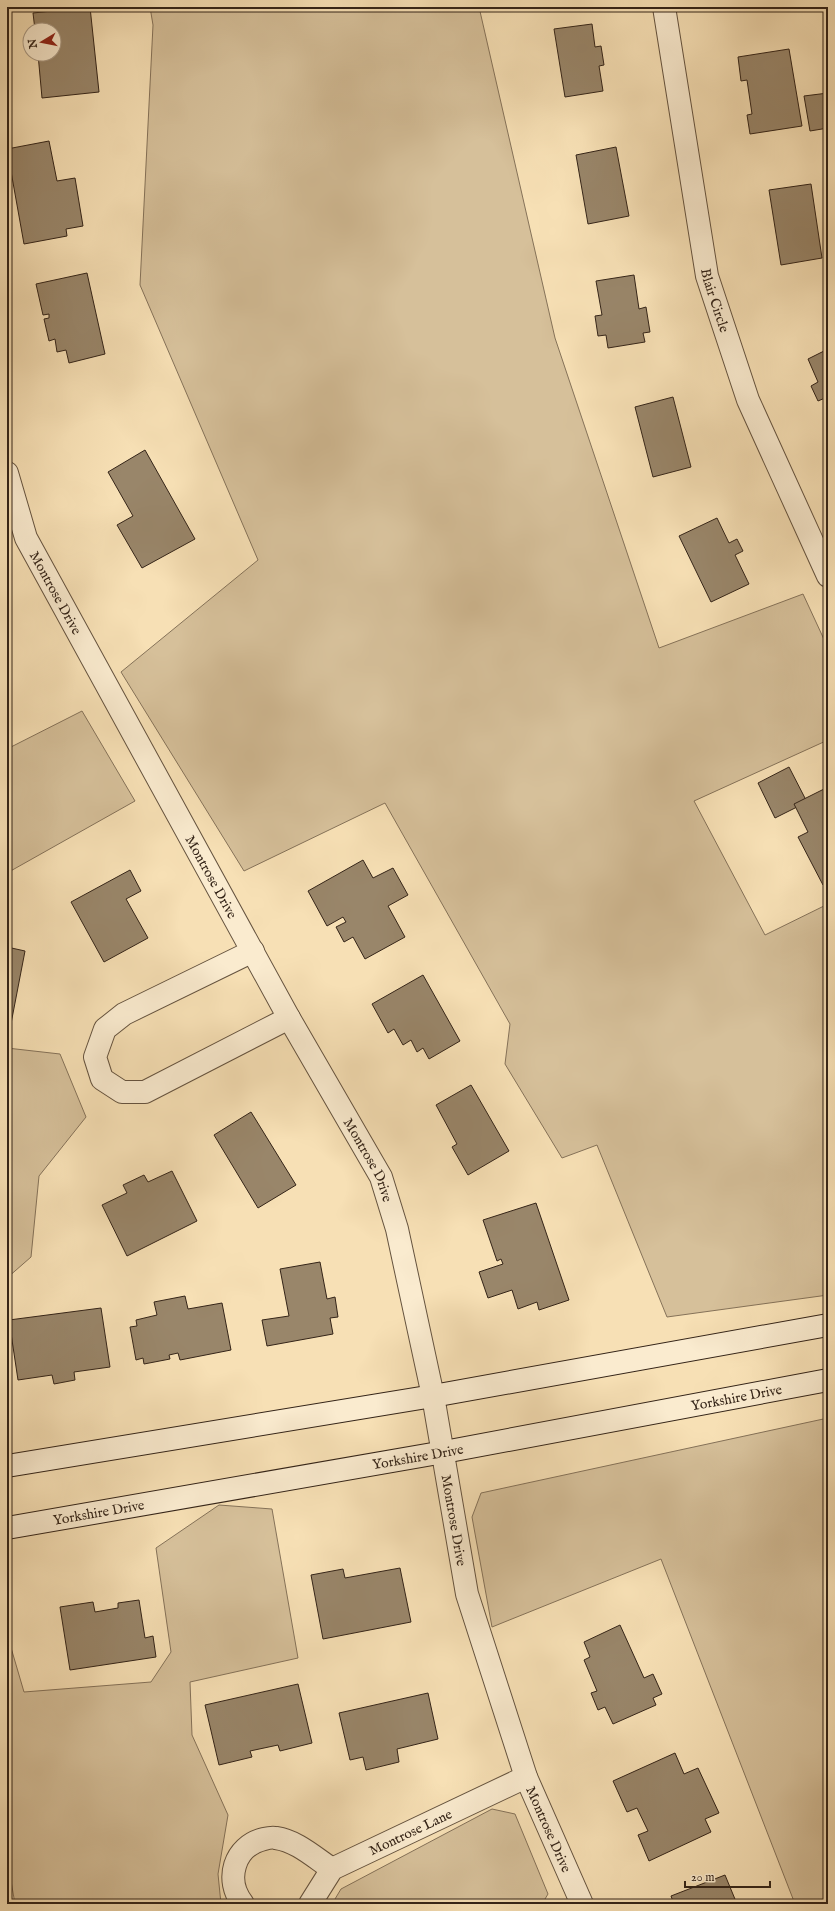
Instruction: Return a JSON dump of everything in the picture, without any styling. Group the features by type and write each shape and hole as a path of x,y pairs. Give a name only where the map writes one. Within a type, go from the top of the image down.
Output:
{"street":[{"name":"Blair Circle","path":"664,7 707,276 748,400 828,576"},
{"name":"Montrose Drive","path":"7,473 26,538 289,1018 381,1177 397,1229 433,1396 444,1452 467,1594 526,1777 582,1904"},
{"path":"252,951 124,1014 105,1029 95,1057 102,1079 122,1092 145,1092 289,1018"},
{"path":"7,1466 433,1396 828,1325"},
{"name":"Yorkshire Drive","path":"7,1528 444,1452 828,1380"},
{"name":"Montrose Lane","path":"332,1869 526,1777"},
{"path":"243,1904 238,1898 233,1881 235,1866 243,1850 256,1841 274,1837 290,1840 332,1869 310,1904"}],"shaded area":[{"path":"150,7 479,7 555,338 659,648 803,594 828,648 828,740 694,801 765,935 828,904 828,1295 667,1317 597,1145 562,1158 505,1064 510,1024 385,803 244,871 121,672 258,560 140,285 153,25"},
{"path":"82,711 135,801 7,873 7,749"},
{"path":"7,1048 60,1054 86,1117 39,1176 31,1257 7,1278"},
{"path":"828,1418 828,1904 795,1904 661,1559 492,1627 472,1517 481,1493"},
{"path":"219,1505 272,1509 298,1658 190,1682 192,1735 228,1815 218,1874 221,1904 15,1904 7,1858 7,1634 24,1692 151,1682 171,1652 156,1548"},
{"path":"492,1809 515,1814 548,1894 542,1904 332,1904 341,1889"}],"building":[{"path":"90,7 99,92 42,98 39,62 62,62 62,22 34,22 33,13"},
{"path":"592,24 595,47 601,46 604,65 599,66 603,91 565,97 554,29"},
{"path":"789,49 802,126 750,134 747,115 752,114 747,80 741,81 738,57"},
{"path":"828,93 828,128 810,131 804,96"},
{"path":"49,141 57,181 75,178 83,226 66,229 67,236 24,244 7,149"},
{"path":"616,147 629,216 588,224 576,155"},
{"path":"811,184 822,258 781,265 769,190"},
{"path":"87,273 105,354 69,363 66,350 57,352 55,339 49,341 44,319 49,318 49,314 43,315 36,284"},
{"path":"634,275 639,309 646,307 650,332 643,333 645,342 608,348 606,335 598,336 595,316 602,315 596,281"},
{"path":"828,349 828,404 825,398 818,401 811,386 818,382 808,359"},
{"path":"673,397 691,467 653,477 635,407"},
{"path":"145,450 195,539 142,568 117,525 133,516 108,472"},
{"path":"717,518 729,543 737,539 743,551 735,555 749,584 711,602 679,536"},
{"path":"789,767 807,802 775,818 758,783"},
{"path":"828,787 828,882 823,885 798,837 808,832 794,804"},
{"path":"363,860 373,878 393,868 408,895 388,906 405,937 365,959 353,937 344,942 336,927 346,922 343,917 327,926 308,891"},
{"path":"130,870 141,891 126,899 148,938 104,962 71,902"},
{"path":"7,947 25,951 9,1034 7,1034"},
{"path":"423,975 460,1041 429,1059 423,1048 417,1052 411,1040 403,1045 394,1029 388,1033 372,1004"},
{"path":"471,1085 509,1151 468,1175 452,1147 457,1144 436,1105"},
{"path":"251,1112 296,1185 258,1208 214,1135"},
{"path":"172,1171 197,1221 127,1256 102,1205 127,1193 123,1185 144,1175 148,1182"},
{"path":"536,1203 569,1300 539,1310 537,1302 518,1309 512,1290 488,1298 479,1272 503,1264 501,1259 497,1261 483,1220"},
{"path":"320,1262 327,1299 335,1297 338,1317 330,1318 333,1334 267,1346 262,1320 289,1316 280,1269"},
{"path":"185,1296 188,1309 222,1303 231,1350 180,1360 178,1353 169,1355 170,1359 144,1364 143,1358 136,1360 130,1327 137,1326 136,1320 157,1315 154,1302"},
{"path":"101,1308 110,1367 74,1372 75,1380 54,1384 52,1375 18,1380 9,1320"},
{"path":"400,1568 411,1622 323,1639 311,1575 343,1569 345,1578"},
{"path":"139,1600 145,1638 153,1636 156,1657 70,1670 60,1607 93,1602 95,1612 118,1608 118,1603"},
{"path":"620,1625 644,1678 653,1674 662,1694 653,1698 656,1705 613,1724 605,1707 598,1710 591,1693 597,1691 584,1660 590,1657 584,1642"},
{"path":"298,1684 312,1743 280,1751 278,1745 250,1751 252,1757 219,1765 205,1705"},
{"path":"428,1693 438,1739 397,1749 399,1762 366,1770 363,1757 350,1760 339,1713"},
{"path":"675,1753 684,1774 698,1768 719,1813 705,1819 711,1832 649,1861 638,1835 648,1831 637,1808 627,1812 613,1781"},
{"path":"725,1875 737,1904 674,1904 671,1896"}]}
